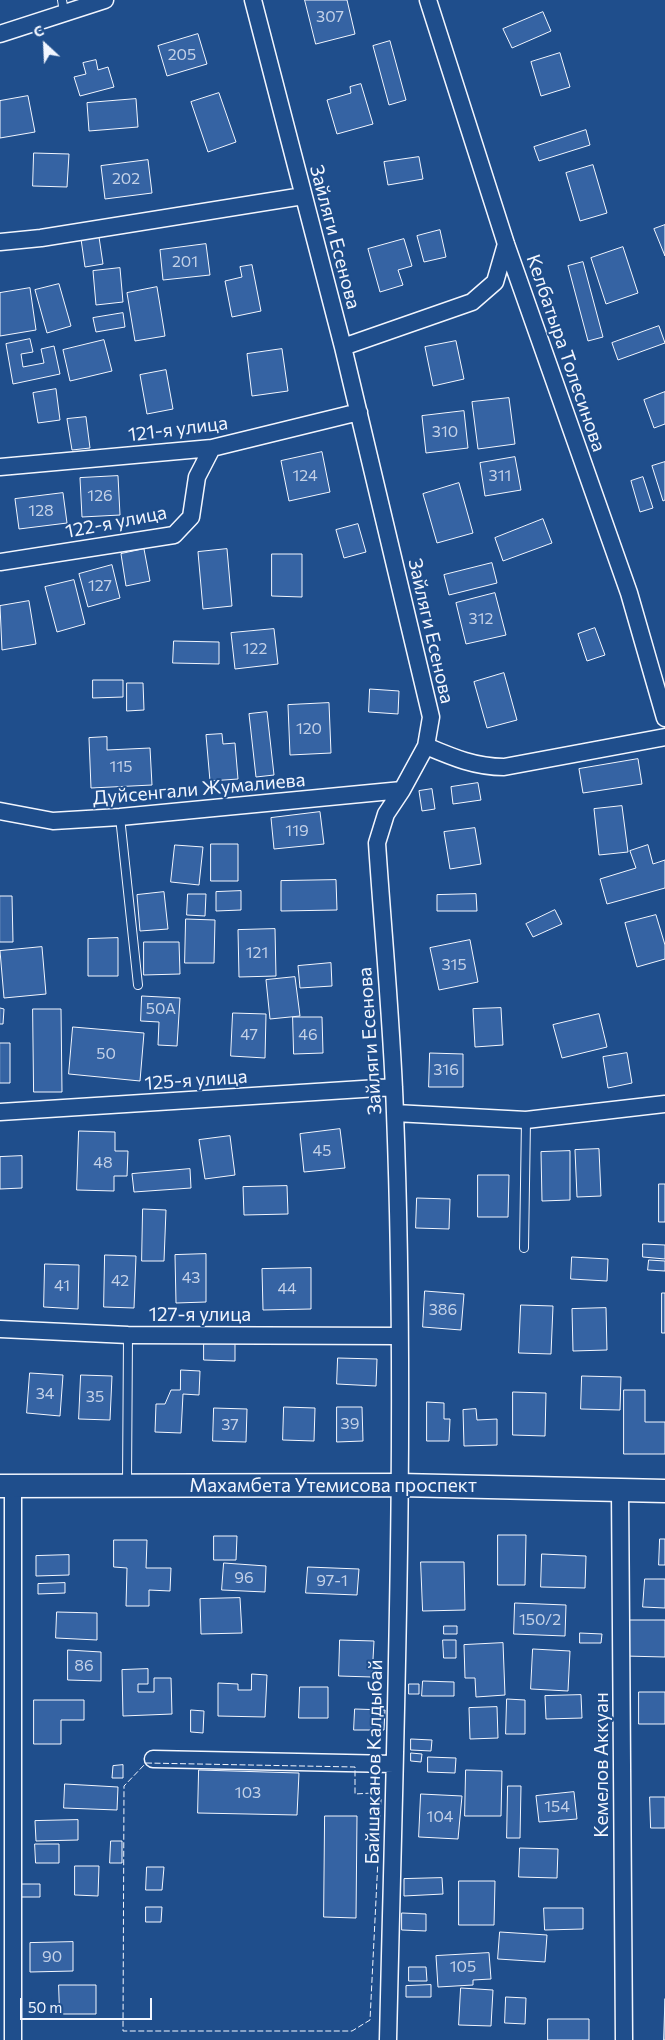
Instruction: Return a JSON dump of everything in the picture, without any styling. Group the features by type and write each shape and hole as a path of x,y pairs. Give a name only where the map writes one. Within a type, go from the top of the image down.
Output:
{"street":[{"path":"0,34 63,6 105,0"},
{"name":"Зайляги Есенова","path":"253,0 343,347 431,717 426,746 402,790 386,814 377,843 395,1113 400,1485"},
{"name":"Келбатыра Толесинова","path":"428,0 506,244 629,593 665,718"},
{"path":"0,242 41,238 303,196"},
{"path":"343,347 472,302 495,282 506,244"},
{"name":"121-я улица","path":"0,467 212,448 359,412"},
{"name":"122-я улица","path":"0,562 174,535 191,517 197,477 212,448"},
{"path":"426,746 460,760 487,767 504,767 665,737"},
{"name":"Дуйсенгали Жумалиева","path":"0,811 53,821 120,817 402,790"},
{"name":"125-я улица","path":"0,1112 394,1088"},
{"path":"395,1113 526,1120 665,1104"},
{"name":"127-я улица","path":"0,1329 128,1335 399,1336"},
{"name":"Махамбета Утемисова проспект","path":"6,1486 400,1485 665,1491"},
{"name":"Байшаканов Калдыбай","path":"388,2040 400,1485"},
{"path":"6,1486 13,2040"},
{"name":"Кемелов Аккуан","path":"620,1490 624,2040"},
{"path":"153,1759 394,1764"}],"lane":[{"path":"120,817 138,985"},
{"path":"524,1248 526,1120"},
{"path":"127,1485 128,1335"}],"building":[{"path":"305,0 347,0 355,34 316,44"},
{"path":"543,12 551,31 512,48 503,29"},
{"path":"198,34 207,64 167,76 158,46"},
{"path":"390,41 406,100 389,105 373,46"},
{"path":"560,53 570,87 541,96 531,62"},
{"path":"96,60 98,70 108,67 114,87 80,96 74,77 86,74 83,63"},
{"path":"361,84 373,124 337,134 327,100 351,93 350,87"},
{"path":"219,93 236,142 208,152 191,102"},
{"path":"28,96 35,132 0,138 0,101"},
{"path":"136,99 138,127 89,131 87,103"},
{"path":"586,130 590,145 539,161 534,147"},
{"path":"34,153 69,154 67,187 33,186"},
{"path":"419,157 423,179 388,185 384,162"},
{"path":"148,160 152,193 105,199 101,166"},
{"path":"593,165 607,213 580,221 566,173"},
{"path":"665,225 665,256 654,229"},
{"path":"440,230 446,257 424,262 417,236"},
{"path":"99,237 103,264 85,267 81,239"},
{"path":"404,239 412,266 398,270 403,285 380,292 368,249"},
{"path":"206,244 210,275 163,280 160,250"},
{"path":"623,247 638,293 606,304 591,258"},
{"path":"583,262 603,337 588,341 568,266"},
{"path":"252,265 261,311 232,317 225,281 242,277 240,267"},
{"path":"120,268 123,302 96,305 93,271"},
{"path":"59,284 71,326 47,333 35,290"},
{"path":"157,287 165,336 135,341 127,293"},
{"path":"30,288 36,330 0,336 0,293"},
{"path":"123,313 125,327 96,332 93,318"},
{"path":"659,326 665,343 618,360 612,343"},
{"path":"30,339 33,352 21,354 23,367 44,363 41,349 54,346 60,374 13,384 6,344"},
{"path":"104,340 112,371 70,381 63,350"},
{"path":"456,341 464,379 433,386 425,347"},
{"path":"282,349 288,391 252,396 247,354"},
{"path":"166,370 173,409 147,414 140,375"},
{"path":"56,389 60,420 38,423 33,393"},
{"path":"665,392 665,424 654,428 644,400"},
{"path":"509,398 515,444 478,449 472,402"},
{"path":"464,411 468,448 426,453 422,416"},
{"path":"86,417 90,448 72,450 67,419"},
{"path":"322,452 330,492 289,501 281,461"},
{"path":"515,457 521,490 485,496 480,463"},
{"path":"665,462 665,500 663,501 652,466"},
{"path":"118,476 120,515 82,517 80,478"},
{"path":"643,477 653,508 640,512 631,481"},
{"path":"459,483 473,533 437,543 423,494"},
{"path":"63,493 67,523 19,529 15,499"},
{"path":"543,519 552,543 503,561 495,538"},
{"path":"358,524 366,552 344,558 336,530"},
{"path":"144,549 150,581 126,586 121,554"},
{"path":"227,549 232,606 203,609 198,552"},
{"path":"272,554 302,554 302,597 272,596"},
{"path":"492,563 497,583 449,595 444,575"},
{"path":"112,565 120,598 88,607 79,574"},
{"path":"74,580 85,624 57,632 45,587"},
{"path":"495,593 506,635 466,644 456,603"},
{"path":"29,601 36,644 2,650 0,606"},
{"path":"595,628 605,655 587,661 578,634"},
{"path":"274,629 278,664 235,669 231,633"},
{"path":"174,641 219,642 219,664 173,663"},
{"path":"504,673 517,720 487,728 474,682"},
{"path":"93,680 123,680 123,697 93,698"},
{"path":"127,683 143,683 144,710 127,711"},
{"path":"370,689 399,691 398,714 369,712"},
{"path":"329,703 331,753 290,755 288,705"},
{"path":"267,712 274,775 256,777 249,714"},
{"path":"222,734 223,744 235,743 238,779 210,781 206,735"},
{"path":"107,737 107,750 150,748 152,785 91,788 89,738"},
{"path":"638,759 642,784 583,793 579,769"},
{"path":"478,783 481,800 453,804 451,787"},
{"path":"432,789 435,809 422,811 419,791"},
{"path":"622,806 628,852 599,855 594,809"},
{"path":"320,812 324,844 274,849 271,818"},
{"path":"475,828 481,864 450,869 444,832"},
{"path":"211,844 238,844 238,881 211,881"},
{"path":"175,845 203,847 199,885 171,882"},
{"path":"648,845 653,864 665,860 665,888 607,904 600,879 636,868 630,851"},
{"path":"336,880 337,910 281,911 281,881"},
{"path":"241,891 241,910 216,911 216,892"},
{"path":"164,892 168,929 140,931 137,895"},
{"path":"188,894 206,894 205,916 187,915"},
{"path":"476,894 477,911 437,911 437,895"},
{"path":"0,896 12,896 13,942 0,942"},
{"path":"555,910 562,924 533,937 526,924"},
{"path":"656,915 665,945 665,959 637,967 625,923"},
{"path":"186,919 215,920 214,963 185,963"},
{"path":"275,929 276,976 239,977 238,930"},
{"path":"118,938 118,976 88,976 88,939"},
{"path":"470,940 478,982 439,990 430,948"},
{"path":"144,942 179,942 180,974 144,975"},
{"path":"42,947 46,994 4,998 0,951"},
{"path":"331,963 332,986 300,988 298,966"},
{"path":"295,977 300,1016 270,1019 266,980"},
{"path":"142,996 180,998 177,1046 158,1045 159,1022 141,1021"},
{"path":"0,1008 4,1009 3,1024 0,1024"},
{"path":"501,1008 503,1045 475,1047 473,1009"},
{"path":"33,1009 61,1009 62,1092 34,1092"},
{"path":"233,1013 266,1014 265,1058 231,1056"},
{"path":"599,1014 607,1047 562,1058 553,1025"},
{"path":"293,1017 322,1017 323,1053 294,1054"},
{"path":"73,1027 144,1033 140,1081 69,1074"},
{"path":"0,1043 10,1043 10,1083 0,1083"},
{"path":"430,1053 463,1054 463,1087 429,1087"},
{"path":"627,1053 632,1083 608,1088 603,1057"},
{"path":"340,1129 345,1168 304,1172 300,1134"},
{"path":"79,1131 115,1132 115,1151 128,1151 127,1176 114,1176 114,1191 77,1190"},
{"path":"230,1136 235,1175 205,1179 199,1140"},
{"path":"599,1149 601,1196 577,1197 575,1150"},
{"path":"570,1151 570,1200 542,1201 541,1152"},
{"path":"22,1156 22,1188 0,1189 0,1157"},
{"path":"190,1169 191,1188 134,1192 132,1174"},
{"path":"478,1175 509,1175 508,1217 478,1217"},
{"path":"659,1184 665,1184 665,1222 659,1222"},
{"path":"287,1186 288,1214 244,1215 243,1187"},
{"path":"417,1198 450,1199 449,1229 416,1228"},
{"path":"143,1209 166,1210 164,1261 142,1261"},
{"path":"643,1244 665,1245 665,1259 643,1257"},
{"path":"206,1254 206,1302 176,1303 175,1255"},
{"path":"105,1255 136,1256 134,1308 104,1307"},
{"path":"572,1257 608,1259 607,1281 571,1279"},
{"path":"649,1260 665,1261 665,1271 648,1270"},
{"path":"45,1264 79,1265 78,1309 44,1307"},
{"path":"311,1268 311,1309 263,1310 262,1269"},
{"path":"425,1291 464,1294 461,1330 423,1327"},
{"path":"662,1293 665,1293 665,1333 662,1333"},
{"path":"521,1305 553,1306 551,1354 519,1353"},
{"path":"606,1308 607,1350 573,1351 572,1309"},
{"path":"204,1342 235,1343 235,1361 204,1360"},
{"path":"338,1358 377,1359 376,1386 337,1384"},
{"path":"181,1370 200,1371 199,1395 183,1394 181,1433 155,1432 156,1404 165,1404 171,1390 180,1390"},
{"path":"30,1373 63,1375 60,1416 27,1413"},
{"path":"81,1375 112,1376 110,1420 79,1419"},
{"path":"582,1376 621,1377 620,1410 581,1409"},
{"path":"624,1390 645,1390 645,1422 665,1422 665,1454 624,1454"},
{"path":"513,1392 546,1393 545,1436 513,1435"},
{"path":"427,1402 444,1403 444,1419 450,1419 449,1441 427,1441"},
{"path":"284,1407 315,1408 314,1441 283,1440"},
{"path":"337,1407 362,1407 363,1441 337,1442"},
{"path":"214,1408 247,1409 246,1442 213,1441"},
{"path":"476,1409 477,1420 497,1419 497,1445 464,1446 463,1410"},
{"path":"498,1535 526,1535 525,1585 498,1585"},
{"path":"214,1536 237,1536 236,1560 214,1560"},
{"path":"660,1539 665,1539 665,1565 659,1565"},
{"path":"114,1540 147,1540 146,1568 171,1568 170,1591 149,1590 149,1606 126,1606 127,1568 114,1567"},
{"path":"542,1554 586,1556 585,1588 541,1587"},
{"path":"69,1555 69,1575 36,1576 36,1556"},
{"path":"421,1562 464,1562 465,1610 423,1611"},
{"path":"224,1563 266,1566 265,1592 222,1590"},
{"path":"308,1567 359,1569 357,1595 306,1593"},
{"path":"645,1579 665,1579 665,1608 643,1607"},
{"path":"65,1583 65,1593 38,1594 38,1584"},
{"path":"240,1598 242,1633 201,1634 200,1599"},
{"path":"515,1603 566,1605 565,1636 514,1634"},
{"path":"57,1612 97,1613 97,1640 56,1638"},
{"path":"624,1620 665,1620 665,1657 624,1656"},
{"path":"444,1626 457,1626 457,1634 444,1634"},
{"path":"580,1633 602,1634 601,1643 580,1643"},
{"path":"340,1640 374,1641 372,1677 339,1676"},
{"path":"443,1640 456,1640 456,1658 444,1658"},
{"path":"503,1643 505,1695 476,1697 475,1678 465,1678 464,1645"},
{"path":"533,1649 570,1651 568,1691 531,1689"},
{"path":"68,1650 101,1652 101,1681 68,1680"},
{"path":"148,1669 148,1684 138,1684 138,1692 154,1692 154,1678 171,1678 172,1714 123,1716 122,1670"},
{"path":"252,1674 267,1675 265,1717 218,1716 218,1683 238,1684 238,1690 251,1690"},
{"path":"423,1681 454,1682 454,1696 422,1696"},
{"path":"409,1684 419,1684 419,1694 409,1694"},
{"path":"300,1687 328,1687 328,1718 299,1718"},
{"path":"639,1692 665,1692 665,1724 639,1724"},
{"path":"581,1695 582,1718 546,1719 545,1696"},
{"path":"507,1699 525,1700 525,1734 506,1734"},
{"path":"34,1700 84,1700 84,1720 61,1720 61,1744 34,1744"},
{"path":"497,1707 498,1738 470,1739 469,1708"},
{"path":"355,1709 385,1710 384,1730 354,1730"},
{"path":"191,1710 204,1711 203,1733 191,1732"},
{"path":"411,1739 432,1740 431,1751 411,1750"},
{"path":"411,1753 422,1754 421,1762 411,1761"},
{"path":"428,1757 456,1758 455,1773 428,1772"},
{"path":"123,1765 123,1778 112,1778 113,1766"},
{"path":"199,1770 299,1773 297,1815 198,1813"},
{"path":"466,1770 502,1771 501,1816 465,1816"},
{"path":"65,1784 118,1787 117,1810 64,1808"},
{"path":"508,1786 521,1786 520,1838 507,1838"},
{"path":"574,1792 577,1819 539,1822 536,1796"},
{"path":"421,1794 462,1796 458,1839 419,1837"},
{"path":"650,1797 665,1797 665,1828 651,1828"},
{"path":"325,1816 357,1816 356,1918 324,1917"},
{"path":"78,1820 78,1840 36,1841 35,1821"},
{"path":"111,1841 122,1841 122,1863 110,1863"},
{"path":"35,1844 59,1844 59,1863 36,1863"},
{"path":"520,1848 558,1849 557,1878 519,1877"},
{"path":"75,1866 99,1866 98,1896 75,1895"},
{"path":"147,1867 164,1867 162,1890 146,1890"},
{"path":"442,1878 443,1894 404,1896 404,1879"},
{"path":"459,1881 495,1881 494,1925 459,1925"},
{"path":"22,1884 40,1884 40,1897 21,1897"},
{"path":"146,1907 162,1907 161,1922 146,1922"},
{"path":"544,1908 583,1908 583,1929 545,1930"},
{"path":"402,1913 426,1914 426,1931 402,1930"},
{"path":"500,1932 547,1935 545,1962 498,1959"},
{"path":"73,1942 73,1971 30,1972 30,1943"},
{"path":"489,1953 491,1979 473,1980 473,1985 438,1987 436,1956"},
{"path":"409,1967 426,1967 427,1981 409,1981"},
{"path":"59,1985 96,1985 96,2014 60,2014"},
{"path":"431,1985 431,1997 406,1997 406,1986"},
{"path":"461,1988 493,1990 491,2026 459,2025"},
{"path":"506,1997 526,1998 525,2024 505,2023"},
{"path":"665,1999 665,2040 664,2040"},
{"path":"548,2019 589,2019 589,2040 548,2040"}],"fence":[{"path":"146,1763 355,1767 355,1794 372,1793 381,1799 370,2020 352,2031 123,2031 124,1786 146,1763"}]}
